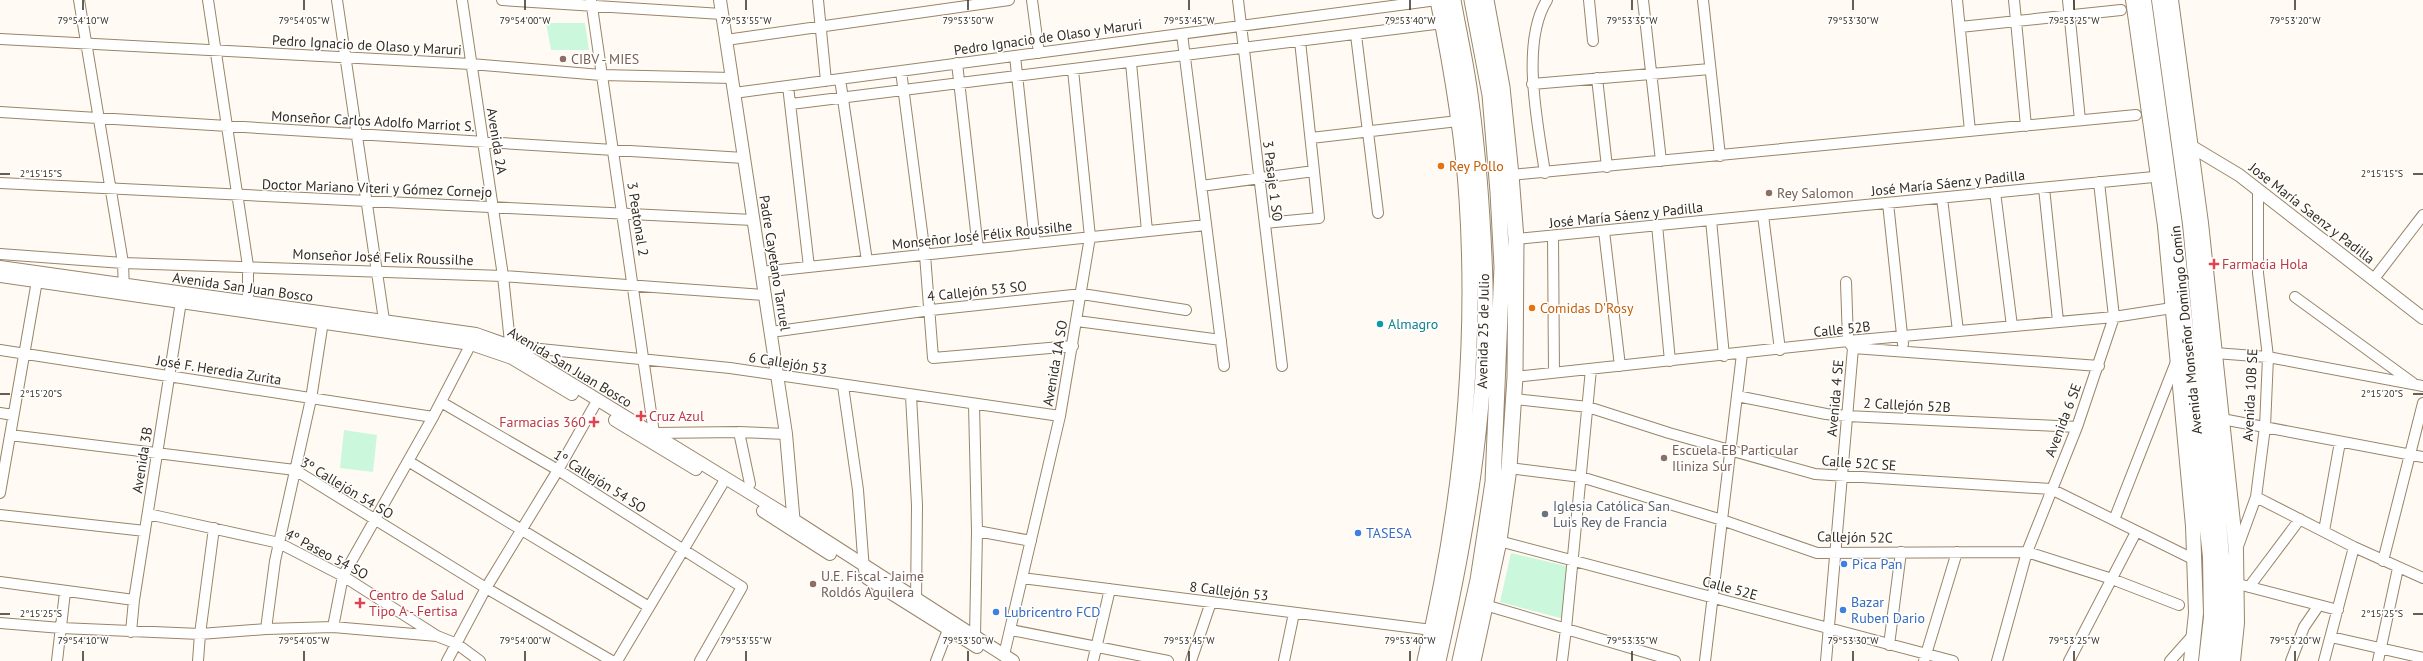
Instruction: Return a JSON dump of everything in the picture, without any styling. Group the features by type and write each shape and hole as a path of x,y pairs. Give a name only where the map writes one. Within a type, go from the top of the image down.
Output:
{"main road":[{"name":"Avenida 25 de Julio","path":"1425,661 1432,630 1459,477 1467,384 1470,290 1467,198 1458,120 1438,0"},
{"name":"Avenida 25 de Julio","path":"1438,661 1457,577 1473,479 1482,385 1485,284 1481,196 1471,101 1453,0"},
{"name":"Avenida 25 de Julio","path":"1460,661 1478,580 1493,482 1502,267 1498,192 1490,95 1472,0"},
{"path":"1473,661 1499,541 1509,468 1515,399 1516,239 1502,87 1486,0"},
{"name":"Avenida Monseñor Domingo Comín","path":"2133,0 2163,176 2175,225 2204,506 2211,593 2211,617 2206,661"},
{"name":"Avenida Monseñor Domingo Comín","path":"2144,0 2163,176 2177,362 2204,506 2222,555 2227,655"},
{"name":"Avenida Monseñor Domingo Comín","path":"2159,0 2183,142 2201,223 2236,552 2243,585 2227,655"},
{"name":"Avenida Monseñor Domingo Comín","path":"2171,0 2190,224 2204,506 2196,560 2194,634 2191,661"},
{"path":"1502,267 1515,310"},
{"path":"2204,506 2230,499"}],"street":[{"path":"79,0 123,263 124,289"},
{"path":"208,0 248,266 248,306"},
{"path":"337,0 385,326"},
{"name":"Avenida 2A","path":"462,0 503,276 512,358"},
{"path":"502,0 591,3 722,14"},
{"name":"Padre Cayetano Tarruel","path":"720,0 786,434 794,525"},
{"path":"818,0 822,26 826,81"},
{"path":"726,40 1009,0"},
{"path":"1032,0 1040,53"},
{"name":"3 Pasaje 1 SO","path":"1238,0 1258,179 1265,223 1282,366"},
{"name":"Pedro Ignacio de Olaso y Maruri","path":"734,93 1240,26 1373,4 1438,0"},
{"path":"1545,173 1532,84 1536,31 1542,7 1547,0"},
{"path":"1589,0 1593,41"},
{"path":"1643,0 1661,161"},
{"path":"1703,0 1720,156"},
{"path":"1958,0 1970,131"},
{"path":"2014,0 2026,126"},
{"path":"2068,0 2080,120"},
{"name":"3 Peatonal 2","path":"591,3 645,359 651,437"},
{"path":"1960,27 2121,10"},
{"path":"791,104 1131,63 1442,23"},
{"path":"1182,34 1224,366"},
{"path":"1356,35 1378,213"},
{"name":"Pedro Ignacio de Olaso y Maruri","path":"0,39 471,64 602,75 732,78"},
{"path":"1265,223 1319,218 1300,41"},
{"path":"1015,56 1034,243"},
{"path":"957,63 978,249"},
{"path":"1131,63 1148,231"},
{"path":"1532,84 1710,69"},
{"name":"Avenida 1A SO","path":"1005,659 1030,541 1060,416 1082,294 1090,237 1073,70"},
{"path":"902,71 931,310 933,358 1073,346"},
{"path":"1597,78 1607,167"},
{"path":"840,79 867,261"},
{"path":"788,86 809,267"},
{"name":"Monseñor Carlos Adolfo Marriot S.","path":"0,112 744,158"},
{"path":"1511,175 1545,173 2136,115"},
{"path":"1311,138 1458,120"},
{"name":"Jose María Saenz y Padilla","path":"2183,142 2258,189 2423,318"},
{"path":"1201,186 1314,171"},
{"name":"José María Sáenz y Padilla","path":"1516,239 2163,176"},
{"name":"Doctor Mariano Viteri y Gómez Cornejo","path":"0,182 238,196 366,200 493,206 622,215 753,220"},
{"name":"Avenida 6 SE","path":"1997,661 2027,552 2050,489 2077,427 2099,366 2114,317 2099,182"},
{"path":"2044,188 2058,321"},
{"name":"Avenida 10B SE","path":"2236,552 2256,497 2265,427 2268,357 2258,273 2258,189"},
{"path":"1995,192 2012,326"},
{"path":"1942,198 1958,332"},
{"path":"1888,203 1904,352"},
{"path":"1763,215 1780,350"},
{"path":"2373,280 2423,215"},
{"path":"1711,220 1724,356"},
{"name":"Monseñor José Félix Roussilhe","path":"761,272 1206,225"},
{"path":"1657,225 1670,361"},
{"path":"1604,231 1620,366"},
{"path":"1553,236 1554,373"},
{"name":"Monseñor José Felix Roussilhe","path":"0,254 123,263 377,270 503,276 764,295"},
{"name":"Avenida San Juan Bosco","path":"0,267 38,277"},
{"name":"Avenida San Juan Bosco","path":"0,276 38,277 474,339 510,346 595,404"},
{"path":"0,489 38,277"},
{"name":"Avenida 4 SE","path":"1826,661 1847,416 1851,345 1846,282"},
{"name":"4 Callejón 53 SO","path":"770,332 931,310 1082,294 1186,310"},
{"name":"Avenida 3B","path":"132,632 134,600 182,297"},
{"path":"2295,297 2419,386"},
{"name":"Calle 52B","path":"1515,377 1780,350 1851,345 2058,321 2114,317 2172,308"},
{"path":"266,629 279,543 311,399 324,318"},
{"path":"1077,321 1221,340"},
{"path":"333,627 343,576 433,418 474,339"},
{"name":"Avenida San Juan Bosco","path":"474,339 512,358 651,437 794,525 950,626 1005,659"},
{"path":"1851,345 1904,352 2099,366"},
{"name":"6 Callejón 53","path":"510,346 645,359 777,375 911,396 1060,416"},
{"name":"José F. Heredia Zurita","path":"0,350 433,418"},
{"path":"2215,353 2268,357 2419,386"},
{"path":"1705,661 1742,354"},
{"path":"2114,520 2177,362"},
{"path":"1562,661 1591,369"},
{"path":"843,386 858,490 864,571"},
{"path":"911,396 917,505 916,603"},
{"name":"2 Callejón 52B","path":"1737,396 1847,416 2077,427"},
{"name":"Calle 52C SE","path":"1515,399 1588,407 1730,451 1815,474 1842,477 2050,489 2196,560"},
{"name":"1º Callejón 54 SO","path":"441,402 558,470 742,587 700,661"},
{"path":"2383,560 2423,403"},
{"path":"447,661 486,588 558,470 595,404"},
{"path":"974,404 978,531 975,636"},
{"path":"0,413 13,415"},
{"path":"2222,419 2423,457"},
{"path":"651,437 739,432 786,434"},
{"path":"739,432 750,484"},
{"name":"3º Callejón 54 SO","path":"10,435 295,470 486,588 612,661"},
{"path":"2324,531 2340,442"},
{"path":"408,461 521,531 649,607"},
{"name":"Callejón 52C","path":"1509,468 1581,477 1722,520 1817,553 2027,552 2112,579 2179,606"},
{"path":"617,661 724,482"},
{"path":"2256,497 2354,547 2423,578"},
{"name":"4º Paseo 54 SO","path":"148,514 279,543 343,576 437,636 457,644 480,661"},
{"path":"0,515 145,531"},
{"path":"2300,519 2243,585 2338,610"},
{"path":"198,661 200,634 214,528"},
{"path":"978,531 1030,541"},
{"path":"2069,661 2136,532"},
{"name":"Calle 52E","path":"1499,541 1889,645 1925,658 1953,661"},
{"path":"2324,661 2354,547"},
{"path":"1889,645 1901,552"},
{"path":"1925,658 1956,552"},
{"path":"2378,661 2398,568"},
{"name":"8 Callejón 53","path":"1022,578 1432,630"},
{"path":"0,582 65,592 134,600"},
{"path":"1093,661 1110,590"},
{"path":"57,661 65,592"},
{"path":"1190,661 1211,602"},
{"path":"1485,605 1675,661"},
{"path":"2291,661 2304,627 2319,605"},
{"path":"1284,661 1294,613"},
{"path":"0,623 132,632 200,634 266,629 333,627 437,636"},
{"path":"936,661 950,626"},
{"name":"Avenida San Juan Bosco","path":"950,626 975,636 1005,659"},
{"path":"1011,630 1168,661"},
{"path":"2170,661 2194,634"},
{"path":"2331,637 2423,658"}],"green space":[{"path":"546,23 585,23 589,50 551,50"},
{"path":"344,430 377,435 373,472 340,468"},
{"path":"1511,553 1570,567 1564,619 1500,602"}],"place":[{"name":"CIBV - MIES","path":"563,59"},
{"name":"Rey Pollo","path":"1441,166"},
{"name":"Rey Salomon","path":"1769,193"},
{"name":"Farmacia Hola","path":"2214,264"},
{"name":"Comidas D'Rosy","path":"1532,308"},
{"name":"Almagro","path":"1380,324"},
{"name":"Cruz Azul","path":"641,416"},
{"name":"Farmacias 360","path":"594,422"},
{"name":"Escuela EB Particular Iliniza Sur","path":"1664,458"},
{"name":"Iglesia Católica San Luis Rey de Francia","path":"1545,514"},
{"name":"TASESA","path":"1358,533"},
{"name":"Pica Pan","path":"1844,564"},
{"name":"U.E. Fiscal - Jaime Roldós Aguilera","path":"813,584"},
{"name":"Centro de Salud Tipo A - Fertisa","path":"360,603"},
{"name":"Bazar Ruben Dario","path":"1843,610"},
{"name":"Lubricentro FCD","path":"996,612"}]}
